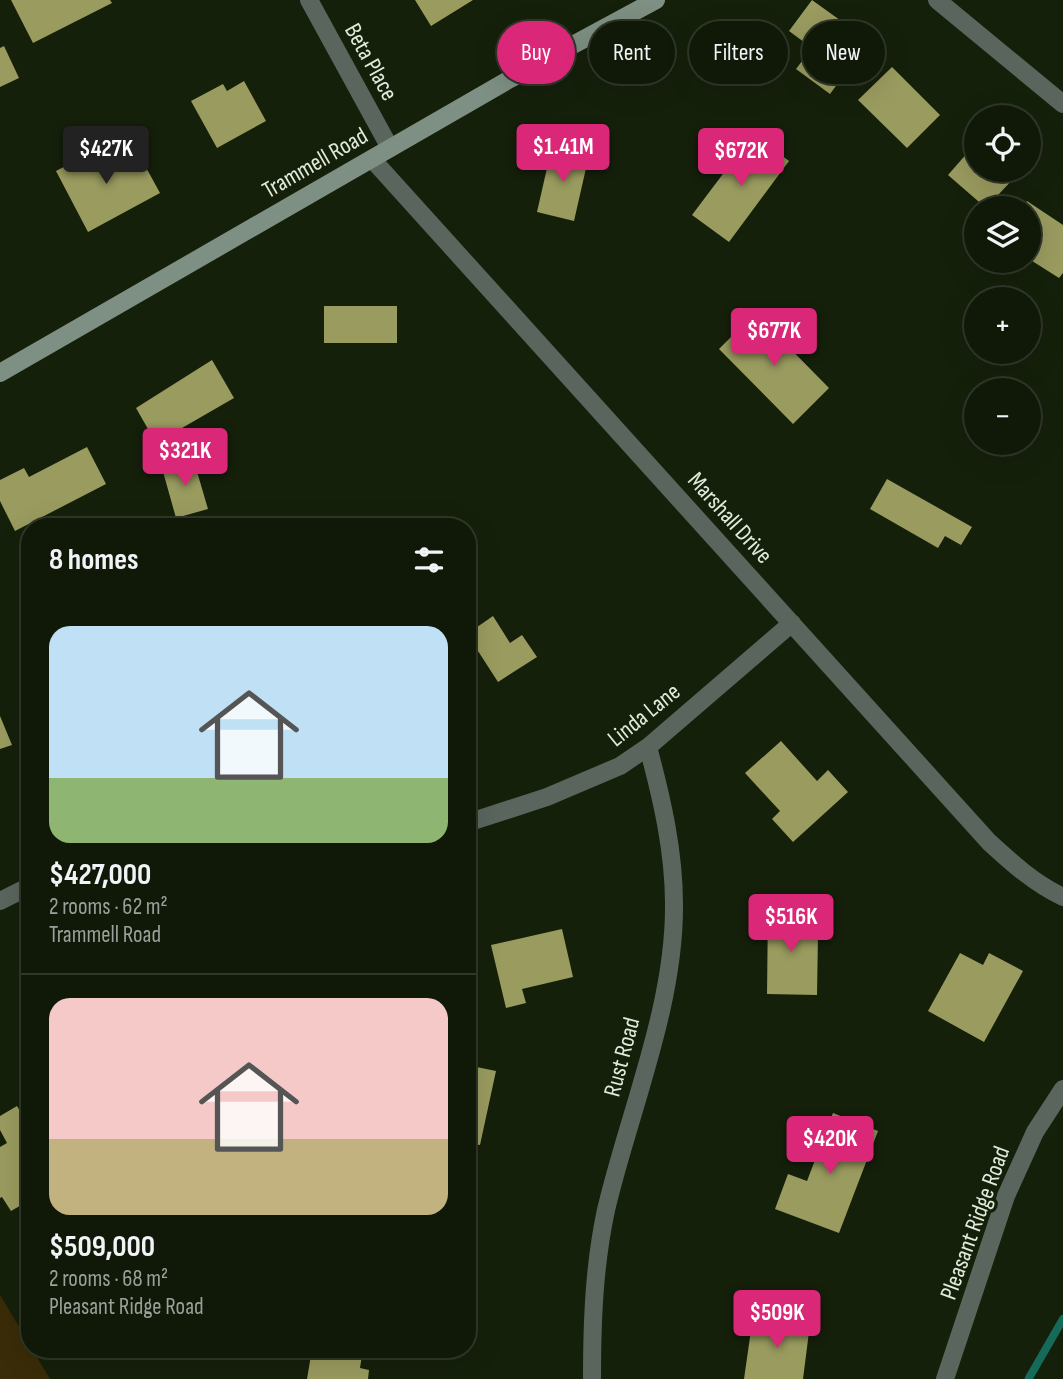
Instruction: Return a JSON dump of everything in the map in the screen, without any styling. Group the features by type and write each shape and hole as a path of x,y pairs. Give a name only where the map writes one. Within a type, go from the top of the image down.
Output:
{"street":[{"name":"Beta Place","path":"309,0 390,148"},
{"name":"Trammell Road","path":"0,373 390,148 656,0"},
{"path":"937,0 1063,104"},
{"name":"Marshall Drive","path":"372,159 989,842 1042,887 1063,897"},
{"name":"Linda Lane","path":"476,820 547,797 620,766 648,747 792,623"},
{"name":"Rust Road","path":"592,1379 596,1260 657,1025 671,951 674,904 671,860 664,808 648,747"},
{"path":"0,901 21,890"},
{"name":"Pleasant Ridge Road","path":"945,1379 1006,1196 1035,1132 1063,1089"}],"shaded area":[{"path":"0,1295 21,1330 21,1358 37,1358 50,1379 0,1379"}],"building":[{"path":"11,0 110,0 112,3 33,43"},
{"path":"415,0 473,0 431,26"},
{"path":"812,0 841,21 802,21 802,41 789,31"},
{"path":"4,46 19,78 0,87 0,48"},
{"path":"802,61 802,73 796,69"},
{"path":"892,67 940,115 907,148 858,100 874,84 885,84 885,74"},
{"path":"244,81 266,121 217,148 191,101 223,84 227,91"},
{"path":"816,84 837,84 830,94"},
{"path":"753,134 789,161 729,242 692,215"},
{"path":"114,141 129,170 143,162 160,193 88,232 56,171"},
{"path":"552,146 589,155 574,221 537,212"},
{"path":"964,157 964,182 1010,182 997,196 972,196 948,175"},
{"path":"1041,210 1063,225 1063,273 1059,278 1041,267"},
{"path":"324,306 397,306 397,343 324,343"},
{"path":"755,313 829,388 793,424 719,349"},
{"path":"212,360 234,398 156,443 136,408"},
{"path":"87,447 106,484 40,518 21,518 21,528 15,531 0,501 0,480 24,468 29,477"},
{"path":"193,458 208,509 176,518 162,468"},
{"path":"887,479 972,527 961,545 945,536 938,548 870,509"},
{"path":"493,616 510,643 522,635 537,657 498,682 476,648 476,628"},
{"path":"0,716 12,745 0,749"},
{"path":"781,741 817,781 828,770 848,792 793,842 772,819 780,811 745,773"},
{"path":"768,909 807,910 807,934 818,934 817,995 767,994"},
{"path":"562,929 573,977 522,989 526,1003 506,1008 491,945"},
{"path":"960,953 983,965 989,953 1023,971 984,1042 928,1011"},
{"path":"476,1067 496,1071 480,1145 476,1144"},
{"path":"17,1106 21,1113 21,1205 11,1211 2,1197 0,1198 0,1147 7,1143 0,1130 0,1116"},
{"path":"833,1113 878,1131 839,1233 775,1209 788,1174 807,1181"},
{"path":"753,1316 810,1324 803,1379 744,1379"},
{"path":"310,1358 362,1358 360,1368 369,1370 368,1379 307,1379"}],"waterway":[{"path":"1029,1378 1063,1319"}]}
